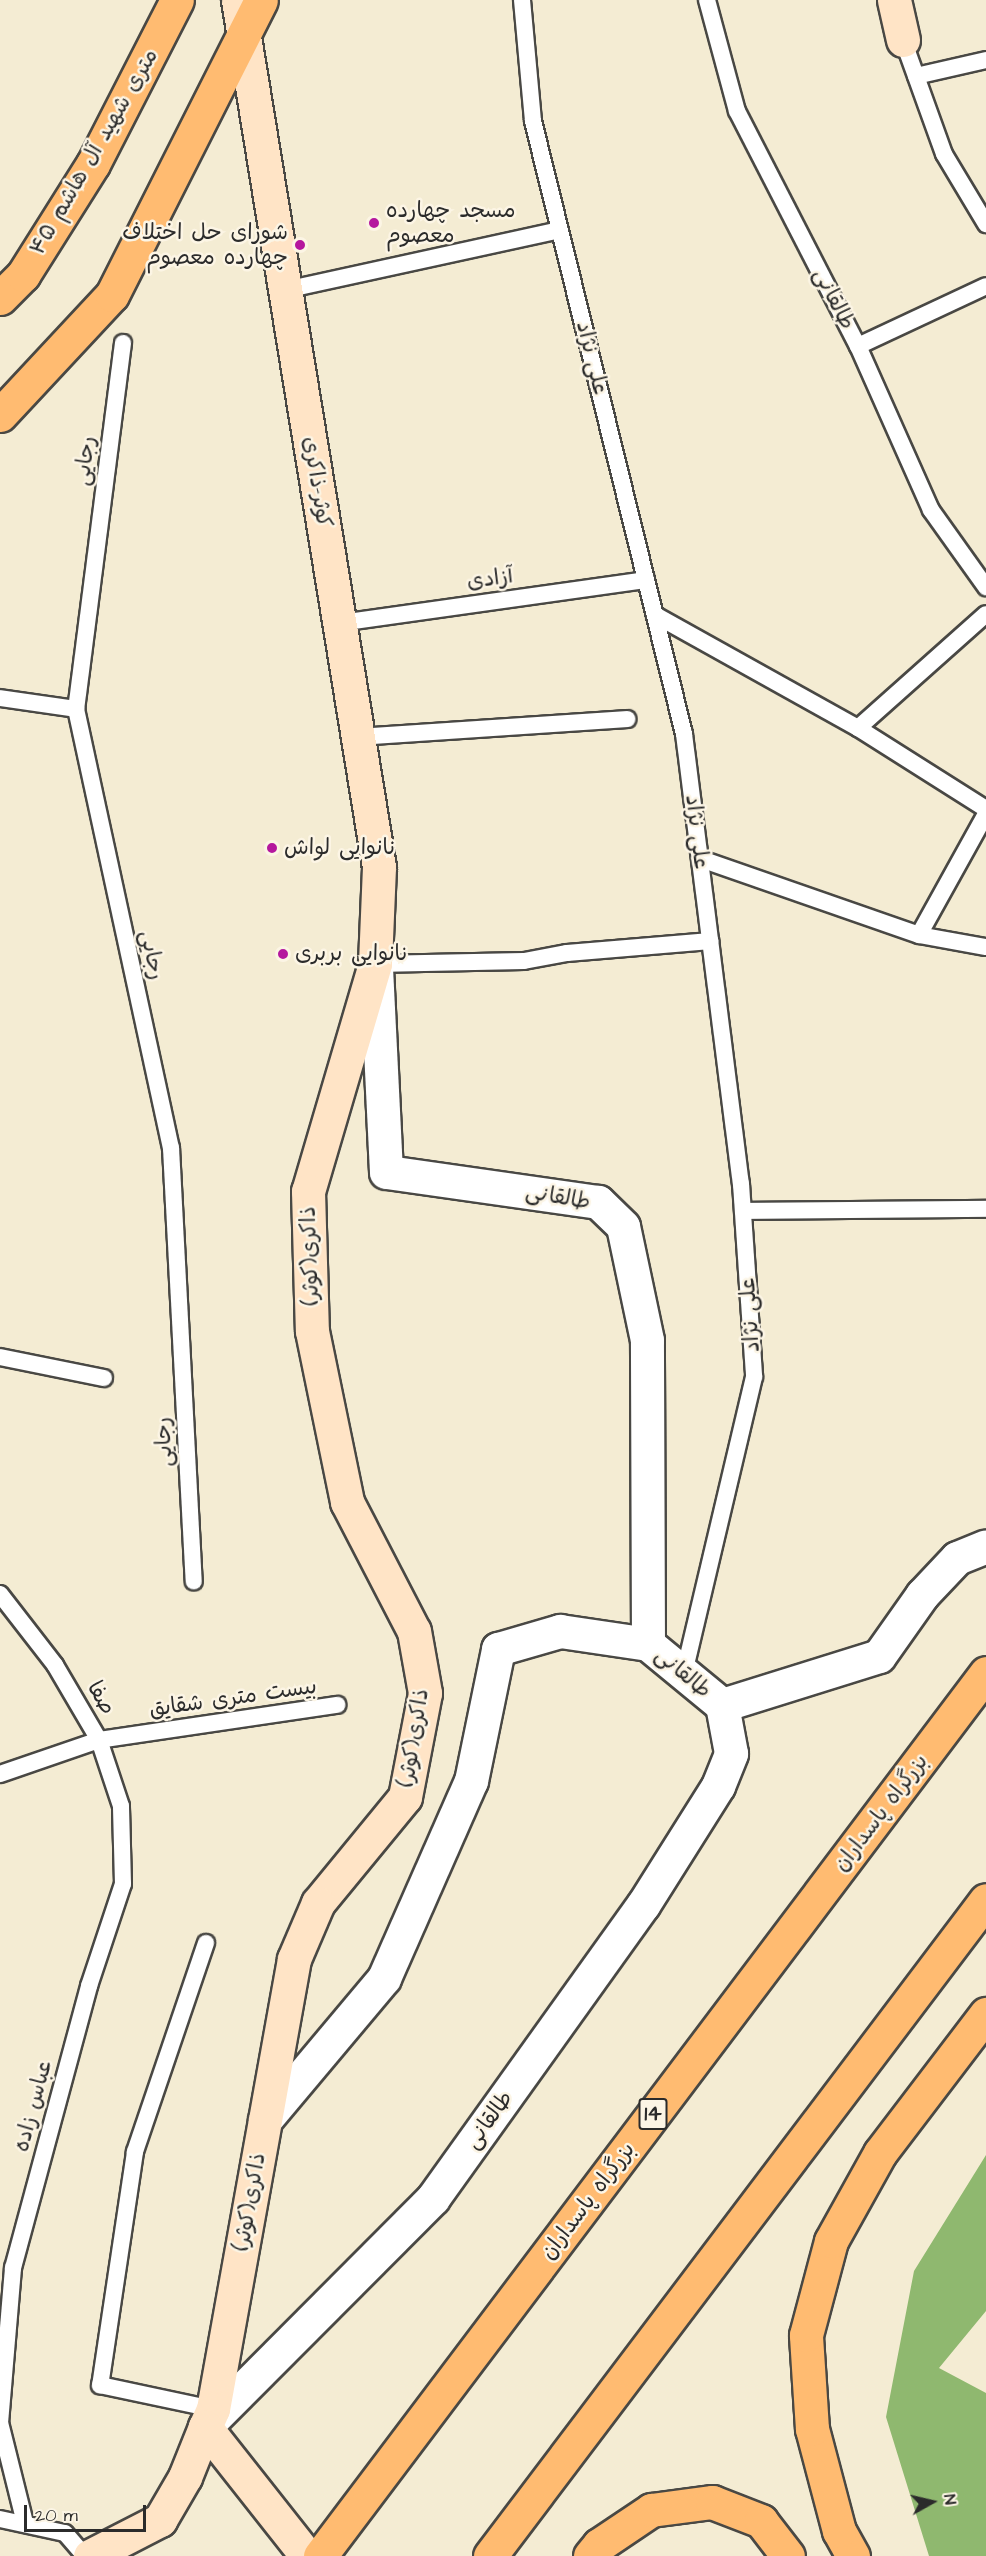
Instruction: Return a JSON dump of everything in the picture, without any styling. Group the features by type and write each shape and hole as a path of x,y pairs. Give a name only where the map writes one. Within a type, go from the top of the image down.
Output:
{"main road":[{"name":"۴۵ متری شهید آل هاشم","path":"0,297 22,275 93,164 177,0"},
{"path":"0,415 112,295 261,0"},
{"name":"بزرگراه پاسداران","path":"320,2556 986,1673"},
{"path":"490,2556 986,1900"},
{"path":"853,2556 839,2531 812,2429 806,2335 831,2241 875,2163 986,2014"},
{"path":"590,2556 599,2545 651,2510 712,2502 761,2521 788,2556"}],"street":[{"name":"کوثر-ذاکری","path":"238,0 380,867 375,964"},
{"path":"894,0 903,40"},
{"name":"طالقانی","path":"209,2418 433,2198 643,1905 718,1786 731,1753 722,1705 648,1644 647,1340 623,1226 598,1202 386,1172 375,964"},
{"name":"ذاکری(کوثر)","path":"90,2556 160,2520 185,2477 209,2418 294,1959 318,1904 405,1797 425,1693 414,1631 347,1502 312,1331 308,1191 375,964"},
{"path":"722,1705 879,1656 922,1595 957,1558 986,1546"},
{"path":"265,2120 384,1978 471,1781 498,1649 560,1632 648,1644"},
{"path":"209,2418 307,2556"}],"lane":[{"name":"علی نژاد","path":"522,0 533,121 684,734 743,1211 754,1377 684,1673"},
{"name":"طالقانی","path":"707,0 737,111 858,346 931,510 986,587"},
{"path":"903,40 944,154 986,224"},
{"path":"916,76 986,60"},
{"path":"285,290 560,230"},
{"path":"858,346 986,286"},
{"name":"رجایی","path":"123,343 76,709 171,1148 194,1581"},
{"name":"آزادی","path":"340,623 646,580"},
{"path":"858,728 986,614"},
{"path":"655,615 858,728 986,811 919,935"},
{"path":"0,698 76,709"},
{"path":"358,737 627,719"},
{"path":"700,859 919,935 986,947"},
{"path":"375,964 524,961 567,953 711,941"},
{"path":"743,1211 986,1209"},
{"path":"0,1357 104,1378"},
{"name":"صفا","path":"0,1594 56,1665 99,1740 0,1774"},
{"name":"بیست متری شقایق","path":"99,1740 337,1705"},
{"name":"عباس زاده","path":"25,2523 0,2423 12,2268 89,1986 123,1884 121,1806 99,1740"},
{"path":"207,1943 135,2152 100,2385 209,2418"},
{"path":"0,2519 65,2533 85,2556"}],"green space":[{"path":"986,2155 986,2311 939,2368 986,2393 986,2556 929,2556 886,2417 914,2271"}],"place":[{"name":"مسجد چهارده معصوم","path":"374,223"},
{"name":"شورای حل اختلاف چهارده معصوم","path":"300,245"},
{"name":"نانوایی لواش","path":"272,848"},
{"name":"نانوایی بربری","path":"283,954"}]}
